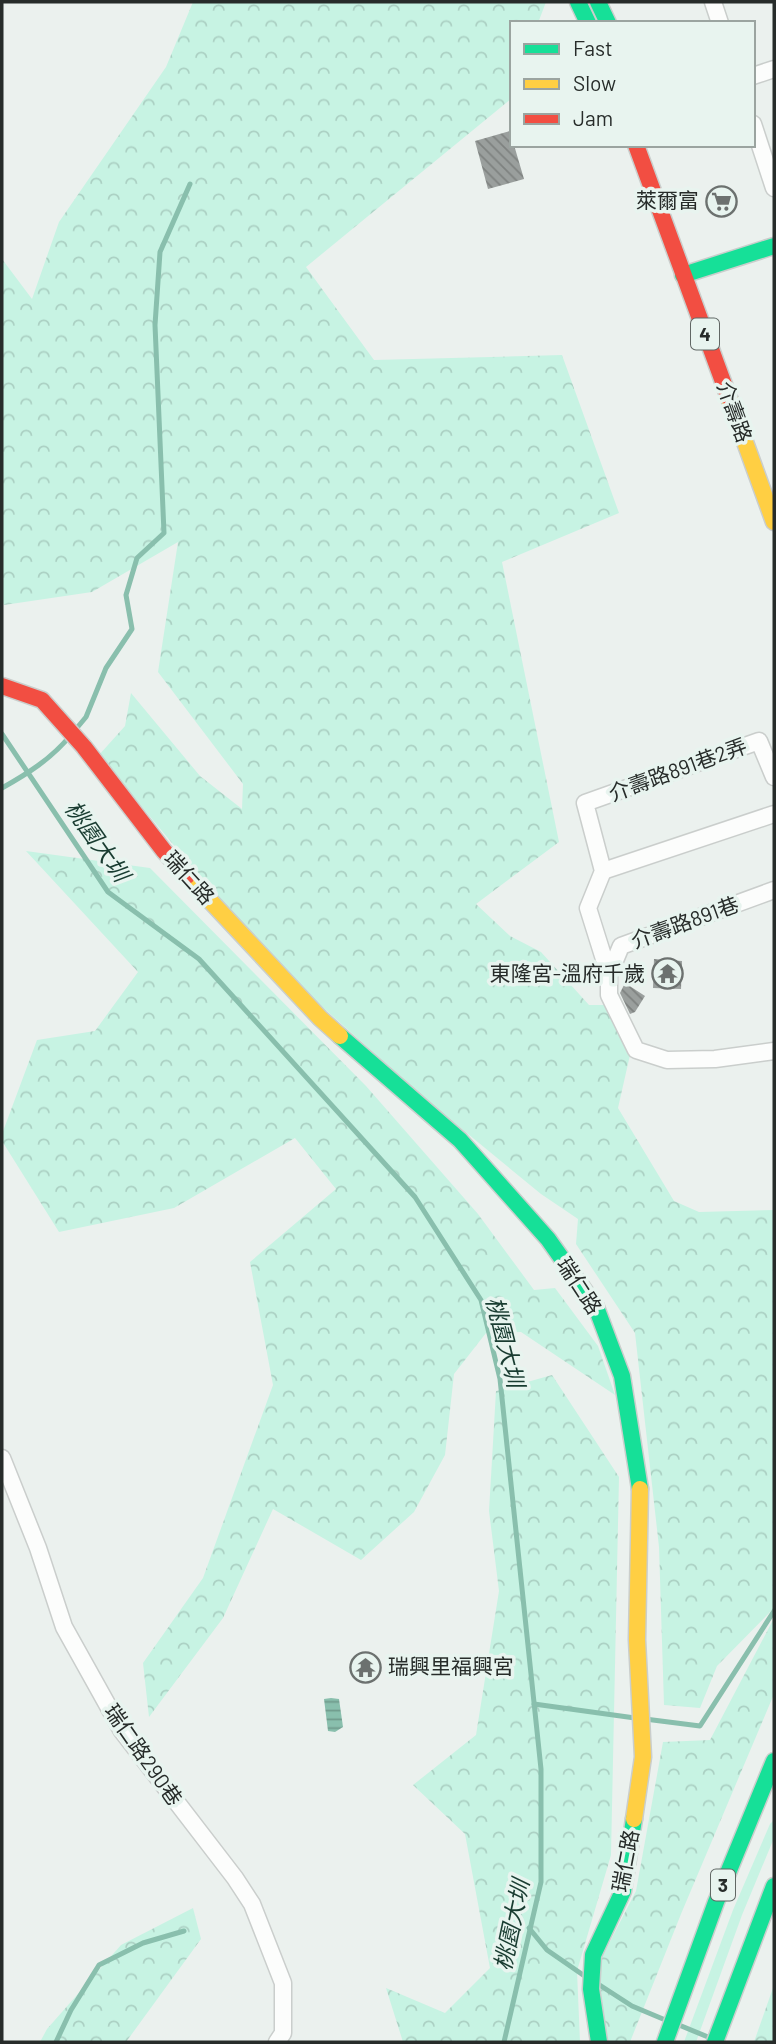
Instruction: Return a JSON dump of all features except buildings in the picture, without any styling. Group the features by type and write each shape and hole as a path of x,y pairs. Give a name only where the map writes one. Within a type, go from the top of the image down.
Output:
{"main road":[{"path":"578,2 587,21"},
{"path":"598,2 607,21"},
{"name":"介壽路","path":"637,147 774,519"},
{"name":"介壽路","path":"653,147 751,412"},
{"path":"683,275 774,246"},
{"name":"瑞仁路","path":"2,686 42,701 65,725 164,851 220,914 320,1018 460,1140 548,1239 596,1307 622,1376 640,1489 637,1640 643,1758 623,1891 593,1955 591,1989 599,2042"},
{"name":"3","path":"667,2038 716,1902 770,1782 774,1760"},
{"name":"3","path":"717,2036 774,1886"}],"street":[{"path":"713,2 719,21"},
{"path":"755,75 774,69"},
{"path":"755,130 774,188"},
{"name":"介壽路891巷2弄","path":"603,872 585,803 759,741 774,777"},
{"path":"774,814 603,872 588,908 609,975 609,995 636,1050 667,1060 715,1059 774,1051"},
{"name":"介壽路891巷","path":"609,975 621,946 774,890"},
{"name":"瑞仁路290巷","path":"2,1458 38,1548 64,1627 96,1685 122,1731 252,1904 283,1983 283,2033 277,2042"}],"green space":[{"path":"193,2 546,2 539,21 510,21 510,100 306,267 374,360 562,355 619,513 502,562 559,842 476,904 510,936 541,952 589,1005 606,1005 630,1055 618,1108 674,1201 699,1212 774,1210 774,1608 717,1666 700,1708 664,1705 659,1547 635,1333 576,1244 578,1219 541,1194 429,1102 282,971 99,755 125,726 131,693 200,776 242,809 243,784 158,672 178,542 92,592 4,605 2,600 2,259 32,299 59,222 166,67"},
{"path":"26,851 150,868 366,1086 478,1214 534,1290 555,1288 598,1346 615,1395 521,1332 486,1333 454,1374 445,1455 414,1512 361,1560 273,1509 223,1618 149,1717 143,1663 203,1578 273,1385 250,1262 336,1189 295,1138 174,1208 59,1232 2,1141 2,1134 37,1040 95,1031 138,972"},
{"path":"552,1375 619,1477 611,1855 577,1971 580,2042 403,2042 386,1988 445,2013 490,1968 465,1834 413,1785 476,1735 499,1591 489,1511 496,1391"},
{"path":"774,1618 774,1694 630,2042 606,2042 598,1965 636,1891 663,1742 710,1740"},
{"path":"774,1820 774,1838 742,1915 696,2042 684,2042 733,1910"},
{"path":"193,1908 201,1939 126,2042 40,2042 47,2029 121,1945"},
{"path":"774,1985 774,2042 754,2042"}],"shaded area":[{"path":"324,1699 339,1699 343,1727 335,1732 328,1731"}],"waterway":[{"path":"76,729 86,717 106,668 132,629 126,595 137,558 164,533 155,325 160,252 190,184"},
{"name":"桃園大圳","path":"2,734 108,892 199,959 415,1197 481,1300 500,1379 541,1769 541,1882 504,2042"},
{"path":"2,788 38,765 70,736"},
{"path":"645,1719 700,1726 774,1611"},
{"path":"534,1704 635,1718"},
{"path":"529,1928 547,1950 586,1977"},
{"path":"56,2042 71,2010 99,1965 143,1943 184,1931"},
{"path":"598,1984 632,2006 663,2019"},
{"path":"679,2025 708,2037"}],"traffic: fast":[{"path":"578,2 587,21"},
{"path":"598,2 607,21"},
{"path":"683,275 774,246"},
{"path":"340,1036 460,1140 548,1239 596,1307 622,1376 640,1489"},
{"path":"665,2042 716,1902 774,1761"},
{"path":"599,2042 591,1989 593,1955 623,1891 634,1819"},
{"path":"715,2042 774,1886"}],"traffic: slow":[{"path":"729,398 774,522"},
{"path":"187,876 340,1036"},
{"path":"634,1819 643,1757 637,1640 640,1489"}],"traffic: jam":[{"path":"637,147 729,398"},
{"path":"2,686 42,700 84,747 164,851 187,876"}],"place":[{"name":"萊爾富","path":"722,201"},
{"name":"東隆宮-溫府千歲","path":"668,974"},
{"name":"瑞興里福興宮","path":"365,1667"}]}
